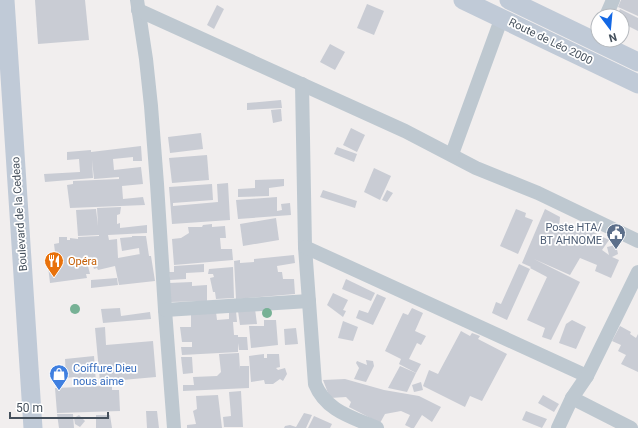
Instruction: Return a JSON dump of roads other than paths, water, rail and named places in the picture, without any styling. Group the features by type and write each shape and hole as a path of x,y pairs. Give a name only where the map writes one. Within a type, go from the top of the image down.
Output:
{"main road":[{"name":"Boulevard de la Cedeao","path":"5,0 33,428"},
{"name":"Route de Léo 2000","path":"463,0 502,17 638,84"},
{"name":"Route de Léo 2000","path":"509,0 590,36"},
{"name":"Route de Léo 2000","path":"613,48 638,62"}],"street":[{"path":"138,5 302,84 405,130 476,168 538,193 638,241"},
{"path":"138,5 146,59 158,184 165,310 174,428"},
{"path":"452,154 502,17"},
{"path":"302,84 305,247 315,384 319,394 338,412 377,428"},
{"path":"305,247 587,376"},
{"path":"558,428 572,398 587,376 638,272"},
{"path":"165,310 309,301"},
{"path":"572,398 631,428"}],"place":[{"name":"Poste HTA/ BT AHNOME","path":"616,250"},
{"name":"Opéra","path":"54,278"},
{"name":"Coiffure Dieu nous aime","path":"59,391"}]}
